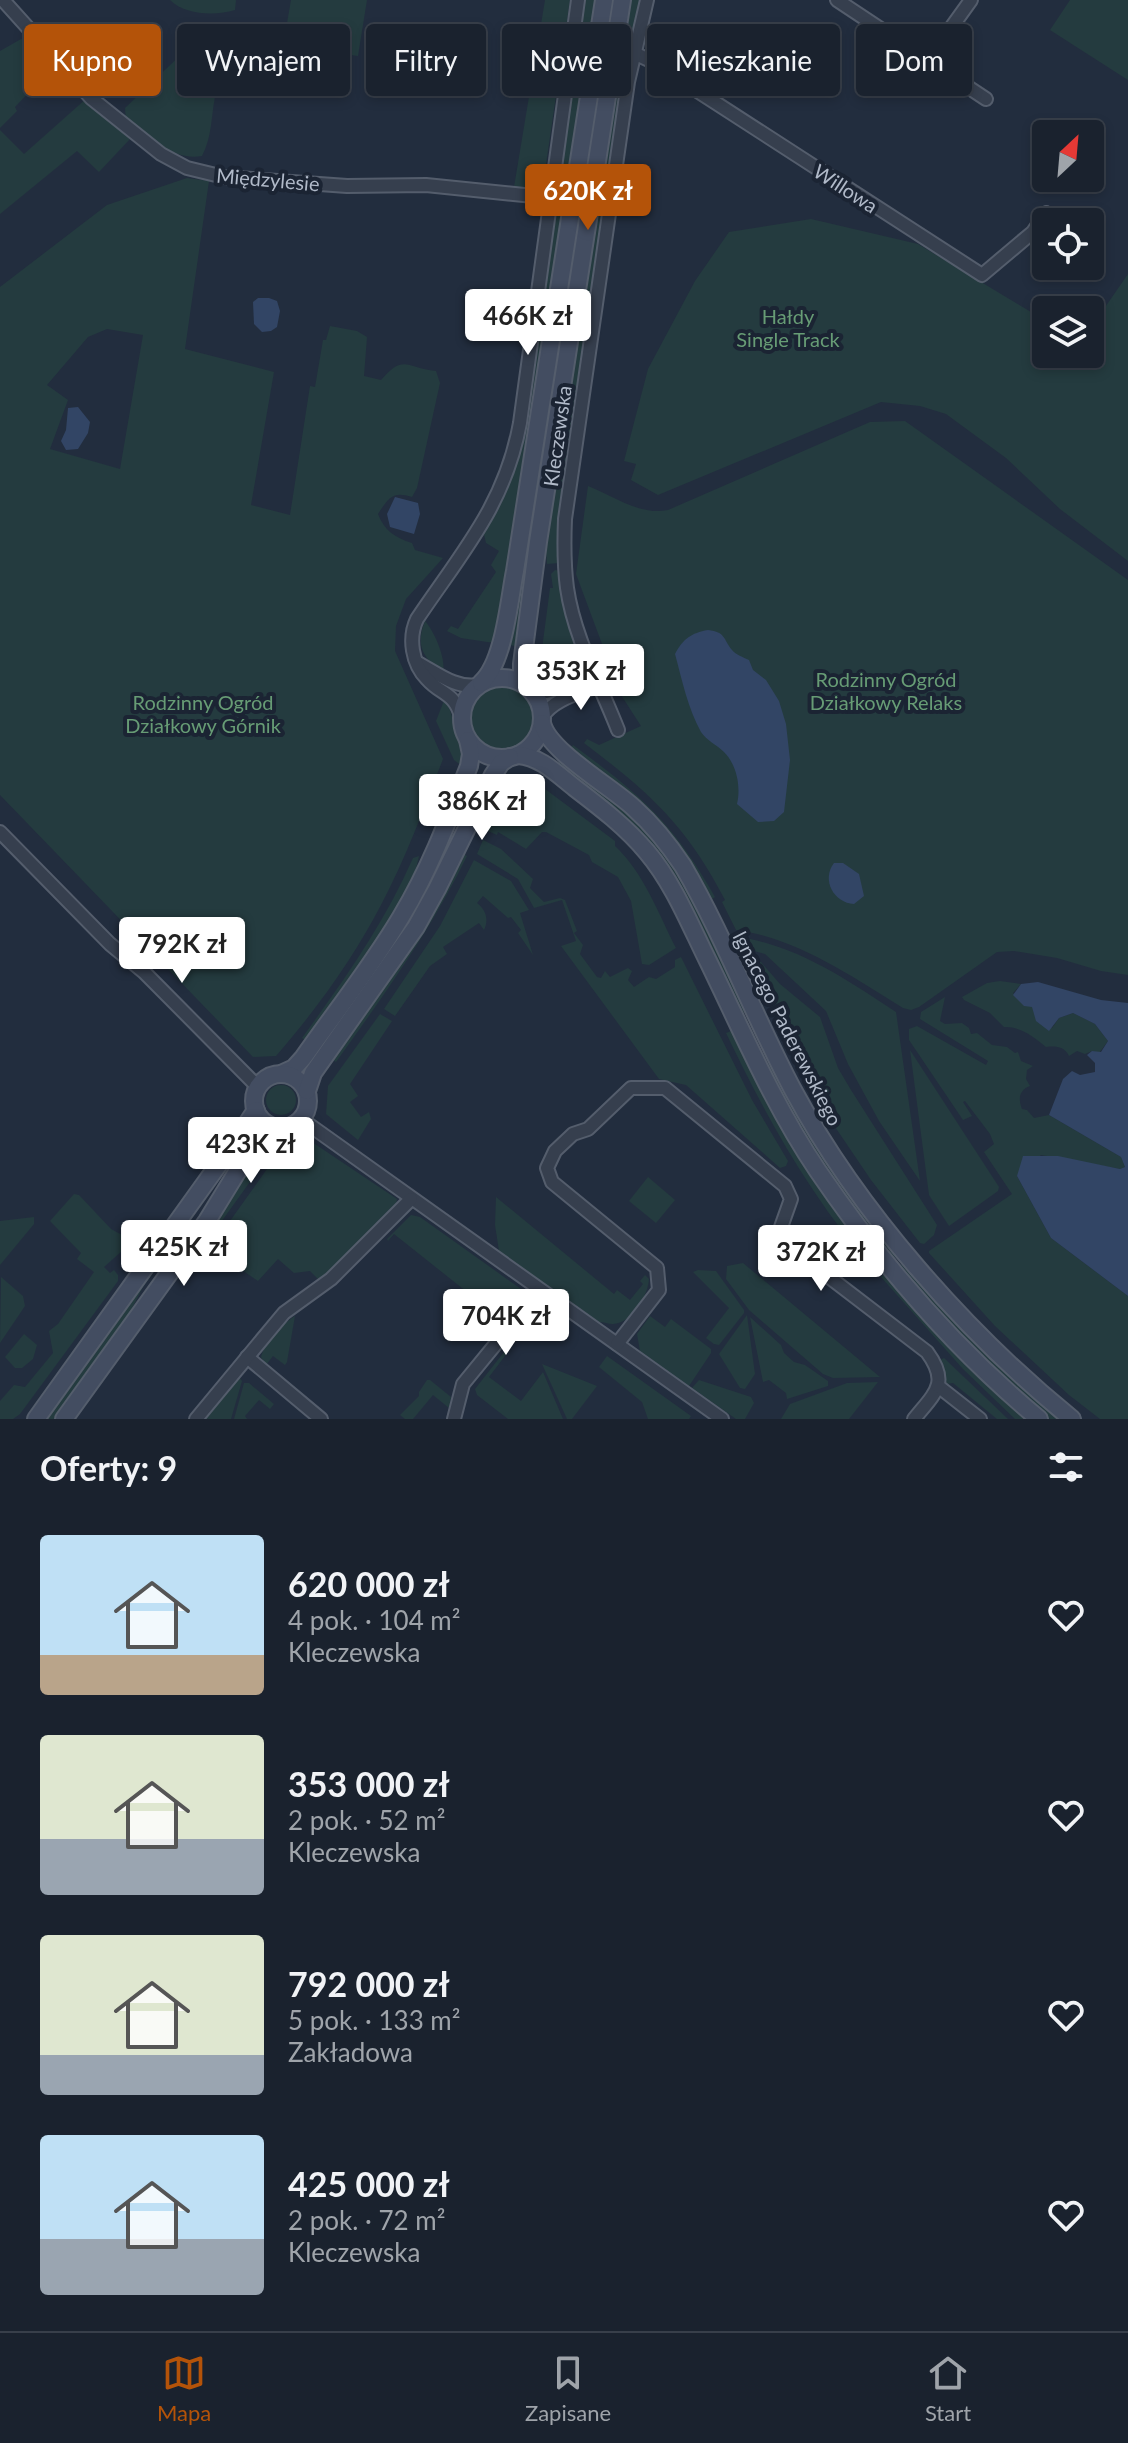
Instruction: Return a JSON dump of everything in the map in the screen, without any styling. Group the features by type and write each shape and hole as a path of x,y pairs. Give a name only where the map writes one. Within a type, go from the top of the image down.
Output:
{"main road":[{"name":"Kleczewska","path":"480,684 490,675 497,659 515,571 604,0"},
{"name":"Kleczewska","path":"529,688 522,676 522,658 622,0"},
{"path":"508,677 529,688 541,705 542,720 537,739 501,763 493,775 416,927 313,1073 307,1091 308,1107 301,1119 289,1127 273,1127 262,1120 256,1110 254,1097 258,1087 270,1076 294,1068 303,1058 410,902 437,846 469,766 471,754 461,716 465,702 480,684 494,678 508,677"},
{"name":"Ignacego Paderewskiego","path":"542,720 551,742 634,807 668,844 683,866 793,1090 861,1194 966,1321 1040,1393 1072,1419"},
{"path":"468,740 483,754 496,758 514,756"},
{"name":"Ignacego Paderewskiego","path":"514,756 536,759 550,768 617,821 648,853 677,899 786,1120 831,1189 935,1318 1039,1419"},
{"path":"283,1073 295,1077 307,1091"},
{"path":"36,1419 256,1110"},
{"path":"64,1419 207,1221 253,1146 273,1127"},
{"path":"78,1419 88,1386"}],"street":[{"name":"Międzylesie","path":"3,0 91,98 161,154 187,168 224,177 347,186 426,185 553,198"},
{"path":"461,716 454,700 425,678 412,645 415,623 489,515 513,455 553,198 578,0"},
{"name":"Kleczewska","path":"618,730 579,633 567,588 565,519 634,53 647,0"},
{"path":"837,0 873,24"},
{"path":"954,24 971,0"},
{"name":"Willowa","path":"634,53 982,275 1032,233"},
{"path":"972,90 986,99"},
{"path":"418,663 456,683 469,686 480,684"},
{"path":"529,688 547,692 598,680"},
{"path":"542,720 556,703 598,680"},
{"path":"0,832 258,1087"},
{"path":"617,1344 659,1290 657,1268 552,1182 547,1168 555,1151 573,1134 588,1129 631,1088 665,1088 785,1186 791,1199 780,1230 782,1241 927,1352 940,1373 938,1386 914,1419"},
{"path":"301,1119 722,1419"},
{"path":"196,1419 284,1313 331,1279 411,1199"},
{"path":"454,1419 460,1392 468,1376 540,1290"},
{"path":"247,1357 321,1419"},
{"path":"938,1386 980,1419"}],"green space":[{"path":"170,0 236,0 235,10 210,13 184,9"},
{"path":"291,0 367,0 358,56 350,55 350,24 287,24"},
{"path":"545,0 570,0 566,24 541,24"},
{"path":"584,0 597,0 593,24 581,24"},
{"path":"611,0 615,0 611,24 607,24"},
{"path":"629,0 642,0 631,43 631,24 625,24"},
{"path":"1070,0 1128,0 1128,80 1050,30"},
{"path":"24,40 25,96 15,107 17,111 0,128 0,51"},
{"path":"177,59 177,96 216,96 208,142 202,156 191,157 172,151 126,122 125,108 138,96 161,96 161,74"},
{"path":"529,96 556,96 544,178 529,186 530,190 514,187"},
{"path":"571,96 582,96 494,643 461,638 447,631 451,626 458,629 496,572 491,565 499,551 486,543 484,534 506,491 525,429"},
{"path":"596,96 600,96 516,646 507,645"},
{"path":"614,96 622,96 561,508 559,563 547,564 545,539"},
{"path":"87,98 130,139 99,172 77,151 0,214 0,130 24,154"},
{"name":"Rodzinny Ogród Działkowy Górnik","path":"187,178 209,181 185,349 274,372 251,505 290,515 310,386 315,387 323,340 326,340 330,326 357,331 367,337 364,376 381,380 395,367 406,364 436,371 440,383 417,488 412,497 392,497 378,514 387,529 412,543 415,550 443,558 406,599 396,626 395,651 443,759 407,851 370,925 333,984 276,1056 253,1057 0,795 0,287 107,205","holes":["107,329 143,335 120,469 50,449 68,400 47,385 88,337"]},
{"name":"Hałdy Single Track","path":"811,219 918,244 1032,313 1032,368 1104,368 1104,309 1128,274 1128,561 1060,509 1006,458 946,414 920,406 881,402 658,495 631,480 636,464 624,461 648,369 695,281 729,232"},
{"name":"Rodzinny Ogród Działkowy Relaks","path":"905,421 1128,580 1128,975 1057,958 1014,951 997,952 919,1007 911,1010 903,1008 802,950 759,934 736,930 722,902 725,900 681,831 647,795 584,743 587,739 599,745 641,726 621,695 576,574 588,486 637,508 668,510 870,422"},
{"path":"555,570 560,571 577,647 560,654 545,653 542,649 550,588 553,588 551,574"},
{"path":"425,621 438,645 443,672 430,662 423,651 421,637"},
{"path":"501,686 513,688 524,695 531,706 531,730 524,741 513,748 501,750 489,748 478,741 471,730 469,718 471,706 478,695 489,688"},
{"path":"445,698 461,752 462,766 454,760 436,721"},
{"path":"573,745 637,795 670,830 715,897 712,899 715,905 712,907 632,796 570,749"},
{"path":"561,759 623,806 655,839 695,900 749,1010 741,1014 684,896 557,766"},
{"path":"525,784 538,789 541,786 615,841 615,846 642,881 676,948 649,965 642,964 631,901 618,877 592,862 589,855 546,832 542,832 526,849 498,832 497,835 488,831 508,791"},
{"path":"483,840 501,849 533,879 530,888 544,902 560,898 565,900 577,931 574,933 583,945 580,954 597,977 601,978 605,971 610,977 628,968 632,971 628,980 634,987 649,977 656,979 675,967 675,960 681,957 752,1100 788,1161 786,1166 780,1168 686,1085 659,1079 561,946 576,941 562,900 534,908 518,879 477,854"},
{"path":"463,854 467,856 453,883 406,962 336,1062 331,1059"},
{"path":"419,856 402,903 388,928 307,1041 302,1038 376,929 413,858"},
{"path":"474,860 511,881 529,910 520,913 533,955 511,917 508,918 483,896 477,903 486,915 484,930 479,923 443,947 447,954 430,966 395,1016 384,1009 440,926"},
{"path":"739,937 761,941 802,956 896,1012 920,1181 879,1121 848,1064 826,1011 765,954 754,951 746,953"},
{"path":"750,961 761,962 780,984 820,1017 838,1068 937,1225 934,1235 924,1244 920,1243 871,1180 829,1118 807,1080"},
{"path":"987,983 1021,984 1013,993 1032,1006 1052,1028 1059,1018 1073,1013 1095,1024 1108,1041 1099,1053 1077,1051 1069,1056 1062,1048 1046,1047 1021,1030 1004,1027 990,1013 962,997"},
{"path":"945,997 940,1021 945,1024 962,1023 971,1034 977,1033 992,1045 1018,1052 1021,1061 1033,1066 1027,1070 1026,1079 1030,1086 1020,1095 1022,1109 1034,1118 1049,1115 1121,1157 1125,1167 1120,1169 1041,1155 1017,1176 1051,1238 1128,1296 1128,1419 1100,1419 1069,1395 995,1326 929,1253 1012,1194 984,1152 994,1144 990,1134 965,1101 972,1116 963,1120 909,1040 909,1029 917,1026 986,1065 988,1061 920,1019 921,1012"},
{"path":"380,1014 392,1021 350,1084 358,1096 350,1102 361,1117 369,1112 371,1119 358,1140 326,1114 328,1086"},
{"path":"734,1030 881,1266 874,1270 830,1215 792,1157 726,1033"},
{"path":"910,1050 999,1187 998,1191 949,1226 929,1195"},
{"path":"773,1062 903,1258 892,1257 824,1165 764,1067"},
{"path":"281,1085 292,1089 296,1100 292,1111 281,1115 270,1111 266,1100 270,1089"},
{"path":"306,1142 315,1144 397,1199 396,1206 319,1280 310,1271 294,1273 278,1259 258,1281 223,1257 205,1256 282,1148"},
{"path":"255,1154 265,1161 188,1268 184,1265"},
{"path":"648,1177 675,1200 656,1223 629,1201"},
{"path":"74,1194 79,1195 111,1229 139,1244 133,1262 122,1251 104,1267 110,1273 114,1270 118,1281 20,1414 13,1419 0,1419 0,1401 14,1385 25,1387 53,1353 49,1331 58,1324 94,1272 77,1259 81,1253 50,1221"},
{"path":"496,1197 614,1294 617,1290 630,1300 643,1284 640,1281 645,1275 649,1279 648,1286 638,1308 620,1322 599,1322 499,1251 495,1225"},
{"path":"411,1215 420,1217 521,1289 498,1323 493,1318 500,1309 489,1301 482,1309 467,1303 472,1296 394,1234 388,1241 387,1239"},
{"path":"34,1217 34,1224 0,1265 0,1221"},
{"path":"161,1257 164,1258 143,1287 126,1320 55,1419 45,1419"},
{"path":"743,1263 880,1377 833,1378 823,1374 749,1310 726,1279 727,1266"},
{"path":"897,1264 909,1266 1062,1419 1050,1419 1009,1383"},
{"path":"716,1271 744,1310 719,1345 706,1338 729,1308 693,1272"},
{"path":"886,1272 1029,1419 1015,1419 963,1369 881,1277"},
{"path":"1,1277 23,1296 25,1306 0,1343"},
{"path":"747,1315 755,1374 745,1389 740,1388 719,1354"},
{"path":"295,1316 287,1362 285,1365 273,1356 266,1365 261,1357 266,1345"},
{"path":"650,1316 665,1327 671,1319 711,1349 689,1386 640,1351 637,1334"},
{"path":"750,1317 781,1345 784,1353 794,1362 805,1365 828,1381 828,1386 787,1399 786,1393 769,1380 763,1382"},
{"path":"24,1334 37,1345 33,1359 22,1368 15,1368 5,1357"},
{"path":"504,1352 508,1352 489,1377 521,1401 543,1372 563,1419 508,1419 477,1395 475,1389"},
{"path":"607,1356 691,1416 689,1419 648,1419 642,1402 599,1367"},
{"path":"944,1358 1008,1419 997,1419 953,1383 947,1384 940,1360"},
{"path":"542,1364 597,1386 572,1419 567,1419"},
{"path":"239,1377 242,1381 231,1419 206,1419 213,1407"},
{"path":"427,1380 451,1397 449,1408 433,1395 413,1419 405,1419 400,1415 419,1396"},
{"path":"699,1380 751,1397 754,1403 745,1419 736,1419 692,1388"},
{"path":"878,1382 849,1419 781,1419 790,1404 847,1383"},
{"path":"244,1383 249,1383 274,1404 270,1409 259,1400 245,1416 247,1419 234,1419"}],"water":[{"path":"258,298 277,301 280,311 277,327 271,331 262,332 254,324 253,302"},
{"path":"78,407 90,422 88,433 78,449 66,450 61,441 66,430 68,408"},
{"path":"395,497 418,503 420,514 414,534 390,527 387,514"},
{"path":"708,630 721,634 734,652 749,660 753,670 766,680 779,701 786,724 790,760 784,812 774,821 758,822 737,804 738,784 732,763 701,732 689,704 675,654 688,638"},
{"path":"834,863 843,863 859,874 864,896 854,904 841,900 832,890 829,876"},
{"path":"1038,982 1101,1000 1128,1003 1128,1296 1051,1238 1017,1176 1023,1156 1058,1156 1120,1169 1125,1167 1121,1157 1049,1115 1063,1079 1072,1071 1080,1075 1095,1072 1095,1063 1087,1055 1092,1051 1101,1052 1108,1041 1095,1024 1073,1013 1059,1018 1049,1031 1036,1021 1032,1007 1024,1006 1013,995 1021,984"}]}
